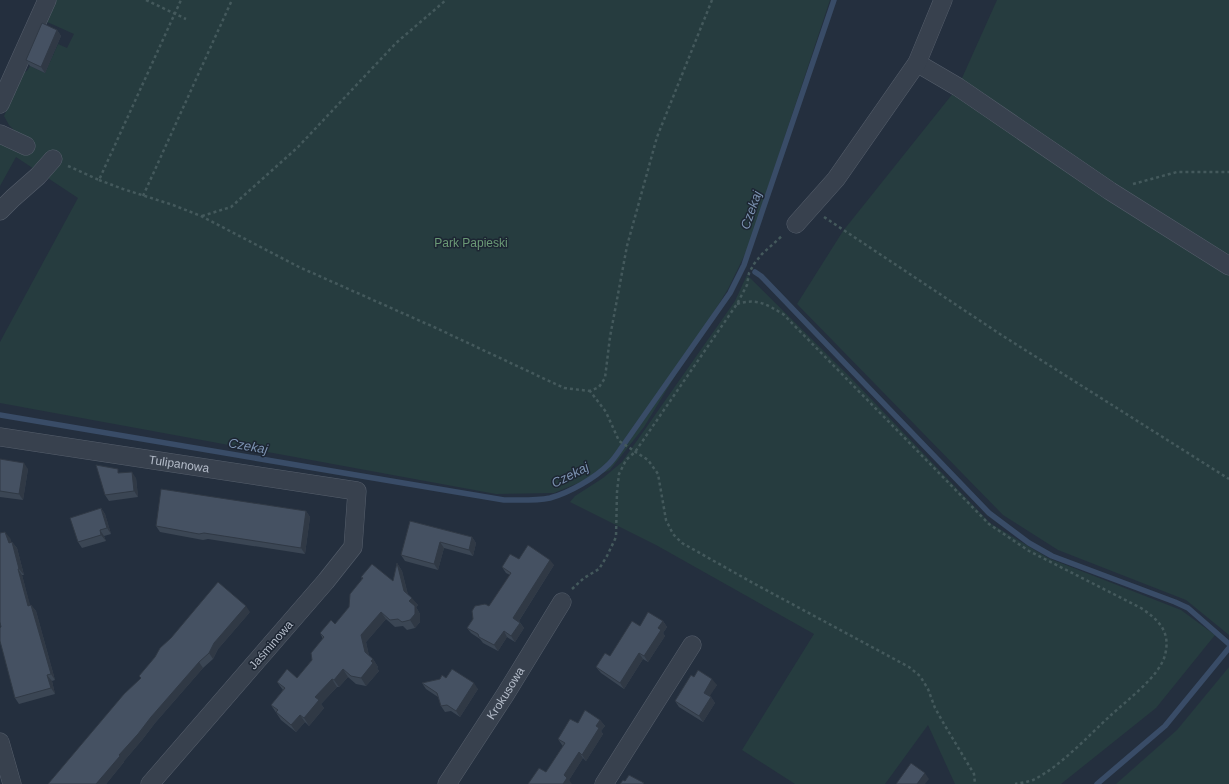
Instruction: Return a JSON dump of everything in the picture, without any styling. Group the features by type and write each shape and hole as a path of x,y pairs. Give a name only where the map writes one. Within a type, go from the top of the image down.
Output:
{"street":[{"path":"0,104 47,0"},
{"path":"796,224 836,179 917,63 943,0"},
{"path":"917,63 958,87 1110,191 1229,266"},
{"path":"0,134 26,146"},
{"path":"0,211 38,176 53,159"},
{"name":"Tulipanowa","path":"0,437 357,491"},
{"name":"Jaśminowa","path":"150,784 326,581 353,547 357,491"},
{"name":"Krokusowa","path":"447,784 505,695 562,602"},
{"path":"604,784 692,646"},
{"path":"0,742 12,784"}],"path":[{"path":"146,0 186,19"},
{"path":"99,180 181,0"},
{"path":"143,196 232,0"},
{"path":"201,216 231,207 298,147 396,43 446,0"},
{"path":"53,159 99,180 201,216 299,267 436,328 564,388 590,391 599,387 605,378 610,337 627,246 657,137 712,0"},
{"path":"1110,191 1177,172 1229,172"},
{"path":"810,208 1003,336 1229,479"},
{"path":"562,602 574,587 584,578 599,569 616,537 619,474 626,460 635,452 737,304 747,285 749,273 754,264 762,254 796,224"},
{"path":"737,304 748,301 757,301 783,314 989,524 1029,551 1141,608 1156,618 1162,627 1166,636 1167,645 1165,657 1159,668 1145,685 1069,754 1031,780 1015,784"},
{"path":"590,391 606,412 619,441 648,460 658,474 666,520 673,534 682,542 831,626 884,652 909,667 920,676 928,689 944,724 974,774 975,784"}],"green space":[{"name":"Park Papieski","path":"54,0 830,0 748,248 728,289 644,427 610,470 554,493 496,494 0,403 0,342 78,198 16,157 0,186 0,144 25,141 9,125 4,116 24,72 27,71 30,66 45,73 58,44 67,48 74,34 45,21"},
{"path":"997,0 1229,0 1229,635 1186,600 1058,550 1003,515 797,304 843,231 958,87"},
{"path":"747,275 851,378 990,523 1048,558 1181,610 1215,635 1156,708 1061,784 955,784 928,725 885,784 795,784 742,750 814,634 656,545 570,502 575,496 603,478 622,462 735,301"},
{"path":"1229,667 1229,784 1116,784 1177,730"}],"building":[{"path":"42,23 57,30 41,67 26,60"},
{"path":"0,459 24,463 19,494 0,491"},
{"path":"96,465 118,469 118,473 132,472 134,491 105,495"},
{"path":"161,489 306,511 301,548 204,533 199,534 156,526"},
{"path":"101,508 107,528 100,530 101,535 78,542 70,518"},
{"path":"410,521 472,537 469,550 440,542 434,564 401,555"},
{"path":"5,532 9,543 12,542 28,606 31,605 51,674 47,675 51,688 15,698 0,641 0,533"},
{"path":"528,545 550,560 513,618 520,623 511,636 504,631 494,645 479,637 478,634 467,628 473,619 472,611 475,606 485,604 489,606 511,573 502,567 510,554 519,559"},
{"path":"397,563 404,591 412,598 409,601 415,606 415,614 410,620 402,622 398,619 390,620 381,612 361,635 365,652 373,659 371,661 373,663 361,678 351,676 343,669 334,680 332,679 315,697 319,700 304,718 300,715 291,725 276,712 278,710 271,705 285,688 277,682 287,669 297,678 312,660 311,653 324,637 320,633 331,620 335,624 349,607 350,594 372,564 393,581"},
{"path":"218,582 246,606 214,643 209,653 199,662 151,717 96,784 48,784 124,694 141,678 139,676 155,657 160,648 171,638"},
{"path":"648,612 663,621 658,628 661,630 644,656 639,653 620,683 596,667 605,653 610,656 632,621 640,626"},
{"path":"452,669 474,683 456,711 447,705 441,706 437,693 422,683 440,679 442,675 446,678"},
{"path":"698,670 712,679 704,693 711,697 699,716 675,701 691,675 694,677"},
{"path":"585,710 600,720 596,726 599,728 582,755 579,752 564,775 567,778 563,784 528,784 539,768 546,772 565,743 558,739 570,719 578,723"},
{"path":"911,763 925,773 917,784 896,784"},
{"path":"629,775 644,783 620,784 623,780 625,781"}],"waterway":[{"name":"Czekaj","path":"0,415 504,500 544,499 557,496 573,489 597,475 614,458 730,293 744,265 834,0"},
{"path":"755,272 761,276 989,513 1029,543 1052,556 1188,608 1229,644"},
{"path":"1097,784 1165,726 1229,648"}]}
